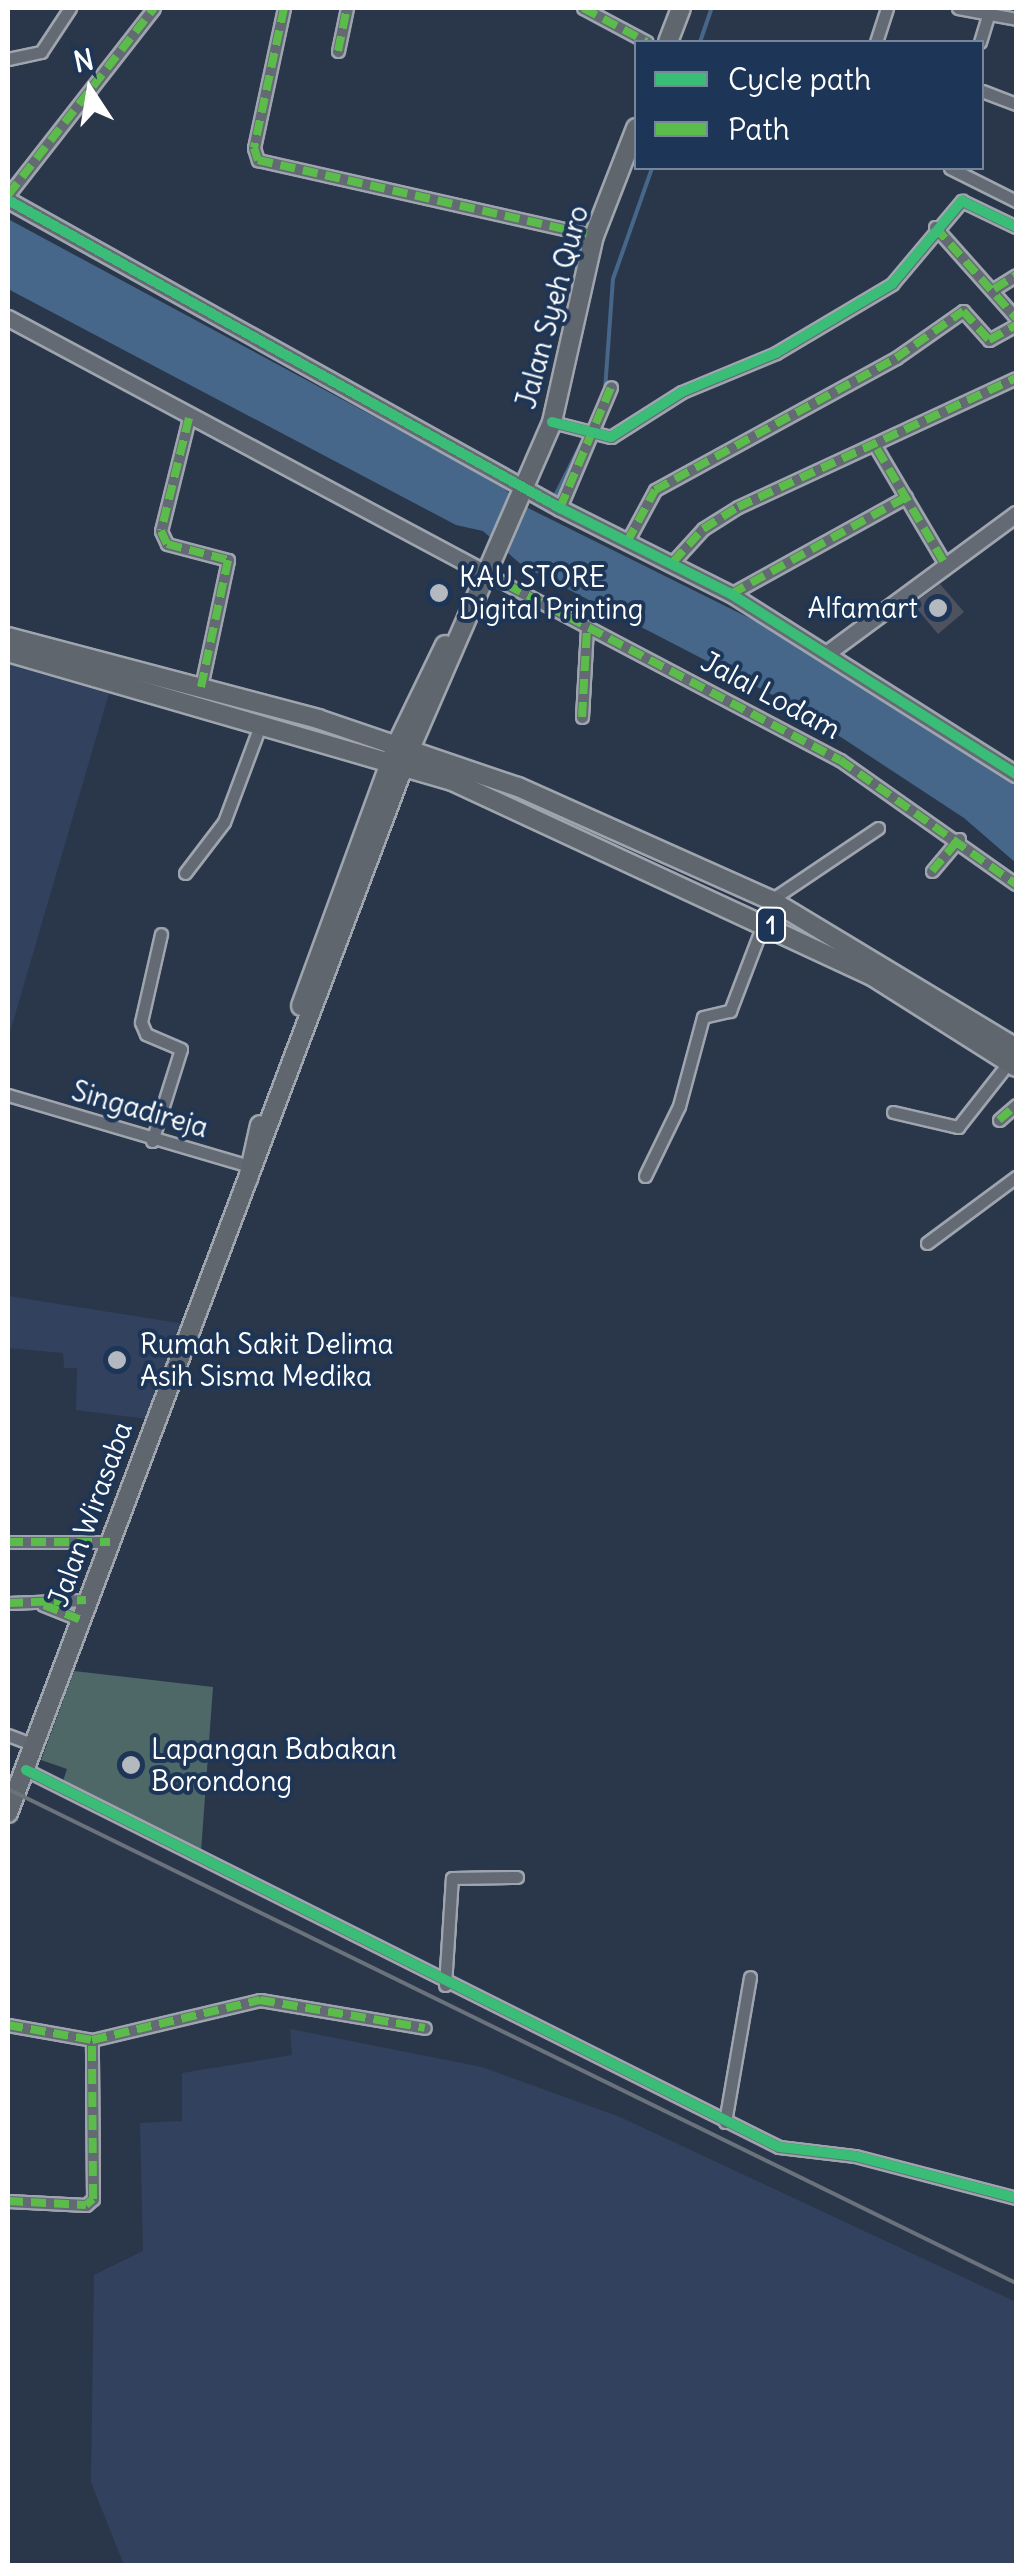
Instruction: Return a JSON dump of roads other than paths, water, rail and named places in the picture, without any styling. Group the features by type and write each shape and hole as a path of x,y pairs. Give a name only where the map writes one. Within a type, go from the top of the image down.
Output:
{"main road":[{"path":"669,40 681,8"},
{"name":"Jalan Syeh Quro","path":"401,754 492,546 552,422 594,236 634,133"},
{"name":"1","path":"8,637 201,687 401,754 518,787 771,900 1014,1059"},
{"name":"1","path":"8,652 261,723 401,754 764,922 947,1017 1014,1059"},
{"name":"Jalan Wirasaba","path":"8,1813 251,1171 401,754"}],"street":[{"path":"8,59 41,52 68,10 50,8"},
{"path":"154,8 8,198 521,489 674,562 830,651 1016,774"},
{"path":"284,8 256,136 258,160 594,236"},
{"path":"338,51 347,8"},
{"path":"583,8 643,40"},
{"path":"877,40 887,8"},
{"path":"958,8 1016,20"},
{"path":"981,40 988,15"},
{"path":"984,92 1016,104"},
{"path":"954,170 1016,201"},
{"path":"552,422 591,432 620,434 682,392 749,367 874,296 962,201 1016,227"},
{"path":"627,542 655,490 896,358 963,311 990,340 1016,322 994,289 935,227"},
{"path":"994,289 1016,275"},
{"path":"8,318 482,572"},
{"path":"674,562 703,529 738,507 877,449 1016,378"},
{"path":"554,505 611,387"},
{"path":"189,418 161,531 167,544 228,560 201,687"},
{"path":"877,449 944,564"},
{"path":"730,594 906,496"},
{"path":"830,651 1016,514"},
{"name":"Jalal Lodam","path":"482,572 840,760 959,840 1016,884"},
{"path":"582,717 579,670 588,628"},
{"path":"186,873 224,822 261,723"},
{"path":"771,900 878,828"},
{"path":"932,871 959,840"},
{"path":"645,1176 679,1106 703,1016 730,1011 764,922"},
{"path":"152,1141 180,1049 146,1034 142,1022 160,934"},
{"path":"892,1112 958,1127 1014,1059"},
{"name":"Singadireja","path":"8,1095 251,1171"},
{"path":"999,1120 1016,1105"},
{"path":"927,1243 1016,1177"},
{"path":"8,1542 110,1542"},
{"path":"8,1602 86,1600"},
{"path":"37,1602 81,1620"},
{"path":"8,1734 36,1746"},
{"path":"26,1770 444,1985 725,2122 790,2150 829,2151 1016,2198"},
{"path":"444,1985 452,1878 517,1878"},
{"path":"725,2122 750,1977"},
{"path":"8,2024 92,2040 260,2000 425,2028"},
{"path":"8,2201 86,2205 94,2199 92,2040"}],"waterway":[{"path":"701,40 712,8"},
{"path":"605,390 613,279 651,170"},
{"path":"554,498 581,444"}],"railway":[{"path":"8,1789 1016,2283"}],"place":[{"name":"KAU STORE Digital Printing","path":"439,593"},
{"name":"Alfamart","path":"938,608"},
{"name":"Rumah Sakit Delima Asih Sisma Medika","path":"117,1360"},
{"name":"Lapangan Babakan Borondong","path":"131,1765"}]}
